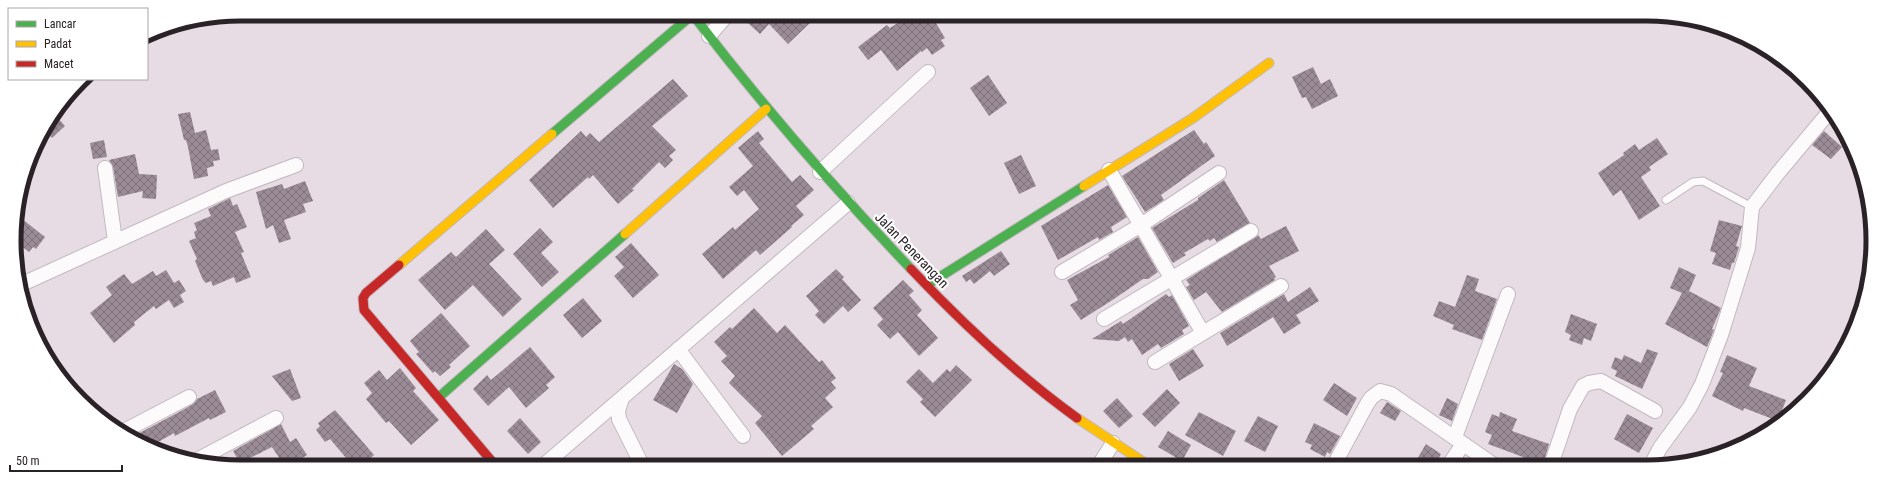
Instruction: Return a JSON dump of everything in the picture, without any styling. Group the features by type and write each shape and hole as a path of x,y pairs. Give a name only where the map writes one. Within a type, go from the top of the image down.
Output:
{"street":[{"path":"491,460 364,310 362,298 436,233 686,21"},
{"name":"Jalan Penerangan","path":"698,21 766,108 820,172 963,323 1001,358 1114,443 1140,460"},
{"path":"709,36 722,21"},
{"path":"927,285 1193,118 1269,63"},
{"path":"820,172 928,72"},
{"path":"439,397 766,108"},
{"path":"1654,460 1660,448 1690,407 1702,384 1721,335 1748,248 1752,207 1778,173 1826,115"},
{"path":"25,283 226,190 296,165"},
{"path":"104,168 115,241"},
{"path":"1109,170 1203,333"},
{"path":"1062,272 1141,225 1219,173"},
{"path":"550,460 848,203"},
{"path":"1104,319 1251,231"},
{"path":"1155,362 1281,286"},
{"path":"1451,460 1508,294"},
{"path":"678,349 743,436"},
{"path":"1553,460 1570,409 1583,386 1589,383 1601,381 1654,411"},
{"path":"1337,460 1367,404 1371,398 1380,392 1391,394 1487,460"},
{"path":"128,429 189,396"},
{"path":"622,398 618,411 619,419 640,460"},
{"path":"203,457 276,418"},
{"path":"1102,460 1114,443"}],"lane":[{"path":"1666,200 1693,182 1699,181 1706,182 1752,207"}],"building":[{"path":"746,21 811,22 788,44 769,24 760,34"},
{"path":"901,21 935,21 945,38 941,40 945,46 932,55 927,48 922,52 921,51 897,71 881,50 868,60 858,47 887,25 890,28"},
{"path":"1313,67 1321,84 1330,79 1338,96 1312,109 1306,97 1302,98 1292,77"},
{"path":"988,75 1007,103 989,116 970,88"},
{"path":"673,79 688,96 652,126 676,150 669,156 673,160 665,168 659,162 632,189 634,190 618,204 593,175 589,179 588,177 553,208 529,180 581,131 586,137 590,133 599,142"},
{"path":"190,112 195,133 206,130 211,150 218,149 220,160 213,161 214,166 207,168 208,176 194,179 188,147 186,140 184,140 178,114"},
{"path":"58,119 65,126 52,138 48,134"},
{"path":"1194,130 1204,144 1206,142 1215,156 1161,195 1164,200 1145,212 1122,176"},
{"path":"758,131 764,139 759,143 792,182 800,175 814,190 796,206 804,215 791,226 792,227 760,255 756,250 723,279 702,254 733,227 735,230 759,209 744,190 737,196 729,187 753,166 738,148"},
{"path":"1824,131 1842,147 1831,159 1812,145"},
{"path":"1657,138 1668,154 1649,167 1651,170 1641,177 1660,206 1639,220 1621,190 1613,196 1598,173 1624,155 1623,153 1635,144 1639,150"},
{"path":"104,140 107,157 93,159 90,143"},
{"path":"135,154 139,174 157,175 156,199 142,198 143,191 118,197 113,167 109,160"},
{"path":"1021,155 1036,186 1019,194 1004,163"},
{"path":"1224,180 1250,223 1217,242 1214,238 1210,241 1208,239 1184,253 1186,255 1173,263 1152,228 1198,200 1198,198"},
{"path":"305,181 313,201 303,204 306,212 284,220 291,239 279,243 273,225 266,229 256,192 282,184 284,189"},
{"path":"1108,185 1127,217 1111,227 1113,232 1099,240 1098,237 1058,260 1041,226"},
{"path":"230,198 233,206 237,204 247,227 235,232 244,252 241,253 251,277 236,283 234,277 213,286 211,281 206,283 203,280 195,261 197,259 189,241 196,238 194,232 197,230 194,223 211,216 208,209"},
{"path":"22,219 45,237 36,249 33,247 29,252 21,246"},
{"path":"1719,220 1742,226 1736,246 1739,247 1730,270 1712,264 1716,253 1710,251"},
{"path":"1286,226 1299,251 1269,266 1276,277 1274,278 1275,280 1222,312 1206,292 1194,300 1186,287 1190,285 1186,280 1258,235 1261,239"},
{"path":"540,228 553,242 541,253 559,272 542,287 513,254"},
{"path":"486,229 505,250 489,264 522,299 503,317 473,285 445,310 418,280 451,252 456,257"},
{"path":"1138,237 1158,272 1148,279 1143,279 1081,320 1070,305 1078,300 1067,280 1109,257 1108,255"},
{"path":"631,243 659,275 633,298 614,276 624,267 615,257"},
{"path":"1001,251 1010,264 994,276 990,271 974,284 970,279 966,282 962,276"},
{"path":"1679,267 1696,275 1689,291 1721,308 1712,329 1714,330 1707,347 1665,324 1682,293 1670,288"},
{"path":"836,269 844,277 842,279 861,300 848,312 843,306 824,324 815,315 819,311 806,296"},
{"path":"166,270 174,283 179,280 186,291 180,295 184,302 174,308 169,300 156,309 154,306 134,322 135,325 114,343 90,313 112,295 106,287 124,274 132,284 153,271 156,276"},
{"path":"1467,275 1479,279 1475,291 1497,299 1482,340 1452,329 1454,325 1433,316 1439,301 1455,307"},
{"path":"903,280 914,291 909,295 922,310 917,315 938,338 919,356 898,332 890,339 877,325 883,319 873,308"},
{"path":"1310,287 1319,301 1296,315 1301,323 1284,334 1273,317 1227,346 1220,333 1284,294 1288,302"},
{"path":"1166,294 1169,297 1172,295 1189,326 1182,330 1184,334 1161,348 1158,344 1142,355 1132,339 1128,342 1125,337 1119,341 1092,339 1121,321 1123,324"},
{"path":"583,298 602,321 582,338 563,315"},
{"path":"754,308 777,333 785,325 819,362 822,360 836,378 831,382 836,388 825,398 833,407 811,426 814,429 782,456 755,423 762,416 729,383 735,376 721,361 727,356 714,342 730,327 732,329"},
{"path":"441,313 470,346 449,365 451,367 440,376 435,371 433,373 416,354 419,352 410,341"},
{"path":"1571,314 1597,324 1591,341 1584,338 1582,345 1569,340 1571,335 1565,332"},
{"path":"530,347 555,377 546,385 549,388 526,408 509,387 488,406 473,389 487,375 491,380"},
{"path":"1193,349 1204,366 1179,381 1169,364"},
{"path":"1647,349 1658,353 1642,389 1615,376 1617,371 1611,368 1615,357 1622,360 1624,355 1641,363"},
{"path":"1727,355 1757,368 1749,386 1786,400 1780,415 1774,419 1744,408 1743,411 1712,396 1723,373 1720,372"},
{"path":"674,364 682,369 693,384 677,413 653,400"},
{"path":"956,365 972,380 935,417 920,402 923,399 906,382 919,369 933,383 947,369 950,372"},
{"path":"400,368 416,388 413,391 439,420 411,445 389,421 386,423 366,399 372,393 364,383 379,370 387,380"},
{"path":"290,369 301,398 292,401 272,376"},
{"path":"1334,383 1357,398 1347,416 1323,400"},
{"path":"1167,389 1180,403 1155,427 1142,414"},
{"path":"215,390 226,412 210,420 209,418 175,436 174,433 157,443 137,434 193,404 197,399"},
{"path":"1117,398 1133,416 1119,428 1103,411"},
{"path":"1447,398 1458,404 1452,421 1439,415"},
{"path":"1387,402 1401,411 1395,421 1380,413"},
{"path":"335,410 374,455 368,460 348,460 330,439 325,442 316,430 320,426 318,423"},
{"path":"1199,412 1236,431 1223,456 1185,435"},
{"path":"1500,412 1517,419 1512,431 1549,444 1544,460 1522,460 1523,457 1488,444 1492,435 1485,432 1492,414 1499,417"},
{"path":"1627,414 1653,428 1639,453 1614,439"},
{"path":"1258,416 1278,426 1265,452 1244,441"},
{"path":"520,418 541,442 528,454 507,431"},
{"path":"1314,423 1340,436 1330,454 1327,452 1325,457 1310,449 1312,445 1305,442"},
{"path":"281,424 290,442 296,438 307,455 299,460 281,460 272,447 246,460 238,460 233,451"},
{"path":"1168,431 1191,445 1183,460 1158,447"},
{"path":"1426,444 1441,454 1438,460 1417,459"}],"traffic: fast":[{"path":"552,134 685,21"},
{"path":"698,21 745,81 799,145 854,208 911,269"},
{"path":"927,285 1084,186"},
{"path":"439,397 625,234"}],"traffic: slow":[{"path":"1084,186 1193,118 1269,63"},
{"path":"625,234 766,109"},
{"path":"399,265 552,134"},
{"path":"1077,418 1140,460"}],"traffic: jam":[{"path":"399,265 366,293 363,298 364,310 491,460"},
{"path":"911,269 950,309 1011,366 1077,418"}]}
